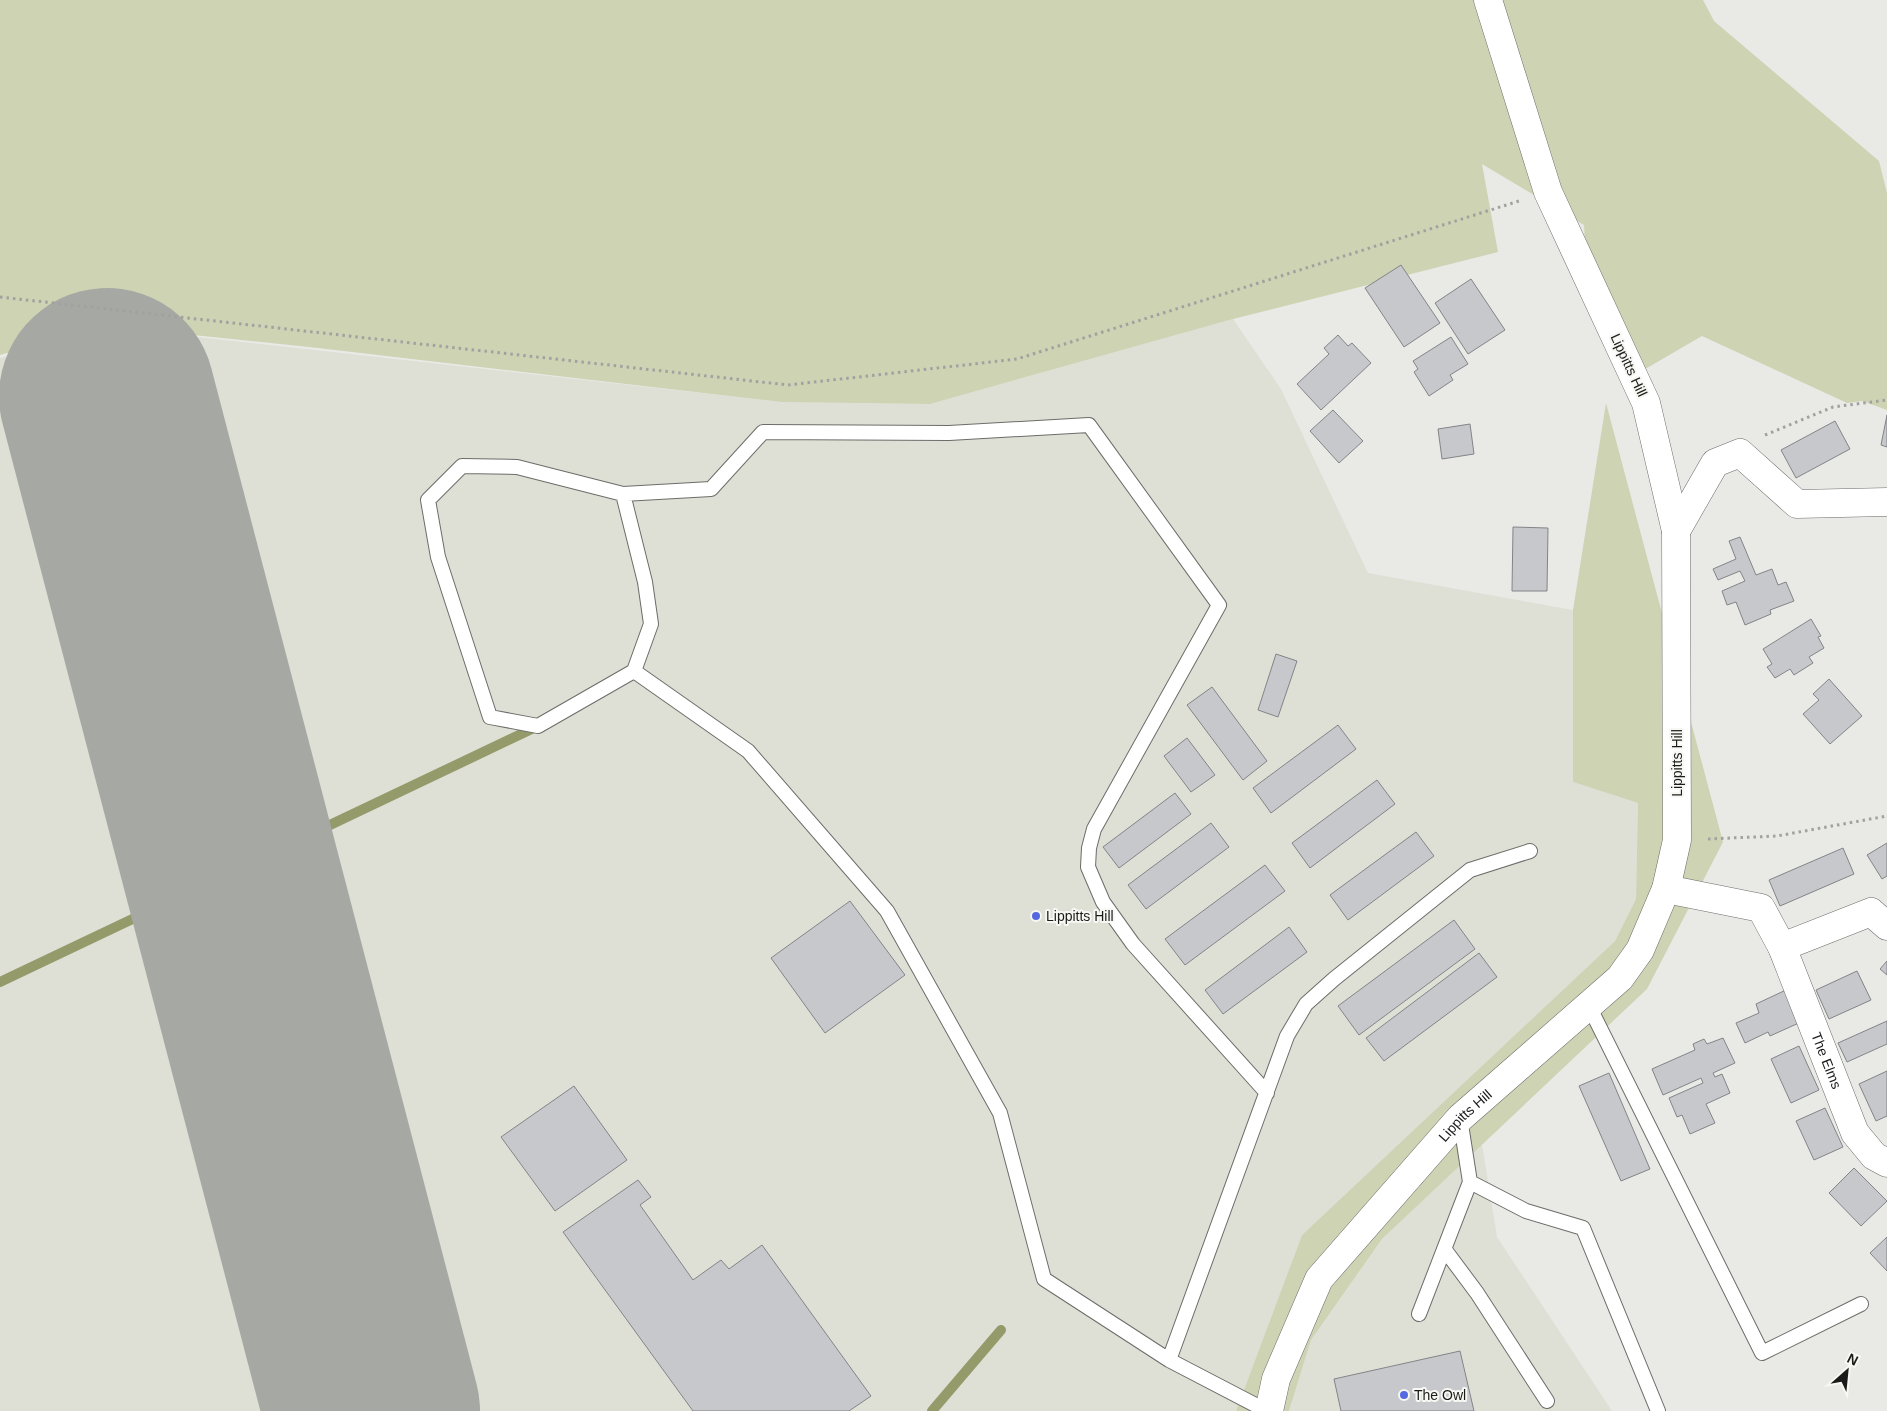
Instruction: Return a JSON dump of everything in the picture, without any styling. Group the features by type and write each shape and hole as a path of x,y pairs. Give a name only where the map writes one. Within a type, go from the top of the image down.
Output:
{"street":[{"name":"Lippitts Hill","path":"1268,1411 1276,1379 1319,1279 1460,1118 1588,1004 1620,978 1640,950 1666,889 1677,840 1676,531 1646,403 1548,192 1488,0"},
{"path":"1676,531 1715,463 1740,453 1797,504 1887,502"},
{"name":"The Elms","path":"1666,889 1760,908 1782,947 1855,1133 1874,1156 1887,1163"},
{"path":"1782,947 1871,912 1887,926"}],"lane":[{"path":"623,494 645,582 651,624 634,671 538,726 490,717 438,557 428,500 462,466 517,467 623,494 711,489 763,432 949,433 1090,425 1219,605 1094,830 1089,848 1088,867 1103,902 1133,944 1267,1093"},
{"path":"634,671 748,751 887,911 1000,1113 1044,1279 1169,1360 1268,1411"},
{"path":"1169,1360 1287,1036 1306,1004 1470,870 1530,851"},
{"path":"1588,1004 1762,1353 1861,1304"},
{"path":"1419,1314 1470,1182 1460,1118"},
{"path":"1470,1182 1526,1211 1583,1228 1658,1411"},
{"path":"1445,1250 1477,1293 1548,1401"}],"path":[{"path":"0,297 788,385 1017,359 1548,192"},
{"path":"1740,453 1762,436 1833,407 1887,400"},
{"path":"1677,840 1777,836 1887,816"}],"shaded area":[{"path":"1233,319 1281,389 1368,573 1573,610 1573,782 1638,803 1636,899 1615,941 1302,1235 1236,1411 0,1411 0,358 117,328 781,402 930,404"},
{"path":"1482,1144 1497,1237 1612,1411 1289,1411 1311,1340 1382,1239"}],"green space":[{"path":"0,0 1703,0 1714,21 1879,161 1887,193 1887,410 1862,401 1847,403 1702,336 1628,379 1588,307 1584,225 1482,164 1498,252 1233,319 930,404 781,402 318,348 106,326 0,355"},
{"path":"1606,403 1723,842 1647,989 1382,1239 1311,1340 1289,1411 1236,1411 1302,1235 1615,941 1636,899 1638,803 1573,782 1573,610"}],"building":[{"path":"1401,265 1440,323 1404,347 1365,288"},
{"path":"1471,279 1505,330 1468,354 1435,303"},
{"path":"1338,335 1348,346 1352,343 1371,363 1321,410 1297,384 1329,354 1324,348"},
{"path":"1451,337 1468,364 1450,375 1453,380 1429,396 1414,372 1418,369 1413,361"},
{"path":"1333,410 1363,441 1339,463 1310,431"},
{"path":"1887,415 1887,447 1881,445"},
{"path":"1835,421 1850,449 1796,478 1781,450"},
{"path":"1470,424 1474,454 1442,459 1438,429"},
{"path":"1513,527 1548,528 1547,591 1512,591"},
{"path":"1740,537 1756,575 1772,569 1778,585 1786,582 1794,601 1770,610 1771,614 1745,625 1736,602 1727,605 1722,591 1745,581 1740,571 1718,580 1713,569 1736,559 1729,541"},
{"path":"1811,619 1821,636 1818,637 1824,648 1809,657 1813,663 1794,675 1790,669 1775,678 1767,667 1772,664 1763,649"},
{"path":"1276,654 1297,661 1278,717 1258,710"},
{"path":"1829,679 1862,716 1830,744 1803,714 1819,700 1813,694"},
{"path":"1212,687 1267,761 1243,780 1187,705"},
{"path":"1338,725 1356,749 1271,813 1253,788"},
{"path":"1187,738 1215,775 1191,792 1164,756"},
{"path":"1377,780 1395,804 1310,868 1292,843"},
{"path":"1175,793 1191,814 1119,868 1103,847"},
{"path":"1211,823 1229,847 1146,909 1128,885"},
{"path":"1416,832 1434,856 1348,920 1330,895"},
{"path":"1887,843 1887,876 1882,879 1867,855"},
{"path":"1843,848 1854,874 1780,906 1769,880"},
{"path":"1265,865 1285,891 1185,965 1165,939"},
{"path":"850,901 905,975 825,1033 771,958"},
{"path":"1454,920 1475,949 1359,1035 1338,1006"},
{"path":"1289,927 1307,952 1223,1014 1205,990"},
{"path":"1479,953 1497,977 1384,1061 1366,1038"},
{"path":"1887,961 1887,975 1880,969"},
{"path":"1857,971 1871,1000 1829,1019 1816,990"},
{"path":"1786,990 1801,1022 1770,1036 1768,1032 1745,1043 1736,1023 1759,1013 1756,1004"},
{"path":"1887,1021 1887,1044 1847,1062 1838,1043"},
{"path":"1723,1038 1735,1063 1713,1073 1715,1077 1722,1074 1730,1093 1706,1104 1715,1123 1690,1134 1682,1115 1677,1117 1669,1098 1703,1083 1701,1078 1663,1095 1652,1069 1695,1050 1693,1044 1704,1039 1707,1044"},
{"path":"1799,1046 1819,1090 1791,1103 1771,1059"},
{"path":"1887,1071 1887,1116 1876,1121 1859,1084"},
{"path":"1609,1073 1650,1169 1621,1181 1579,1086"},
{"path":"574,1086 627,1160 555,1211 501,1137"},
{"path":"1825,1108 1843,1147 1814,1160 1796,1121"},
{"path":"1854,1168 1887,1201 1861,1226 1829,1193"},
{"path":"638,1180 651,1197 640,1205 693,1280 721,1260 729,1269 762,1245 871,1396 849,1411 693,1411 563,1232"},
{"path":"1887,1237 1887,1271 1870,1253"},
{"name":"The Owl","path":"1460,1351 1474,1411 1341,1411 1334,1379"}],"waterway":[{"path":"0,982 538,726"},
{"path":"932,1411 1001,1330"}],"runway":[{"path":"107,396 372,1411"}],"place":[{"name":"Lippitts Hill","path":"1036,916"},
{"name":"The Owl","path":"1404,1395"}]}
